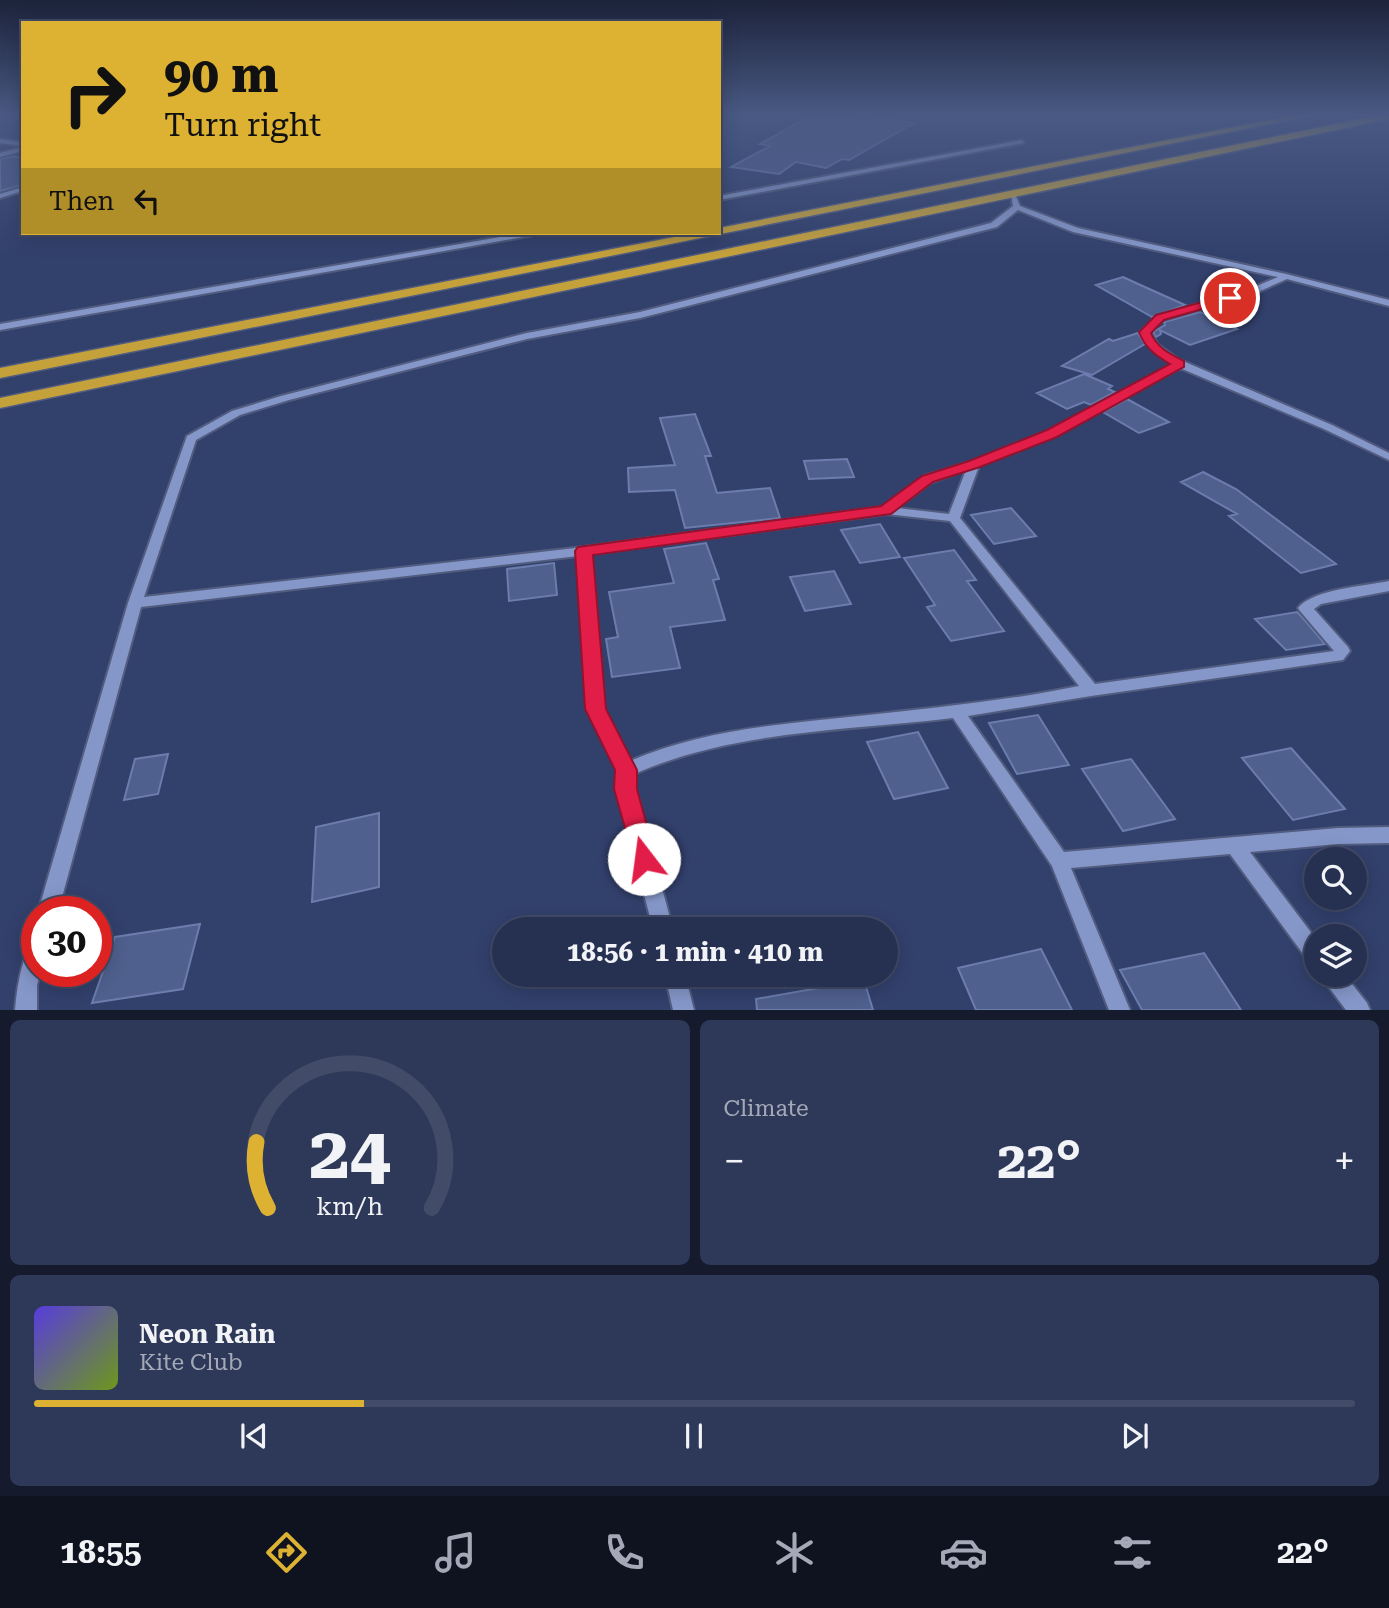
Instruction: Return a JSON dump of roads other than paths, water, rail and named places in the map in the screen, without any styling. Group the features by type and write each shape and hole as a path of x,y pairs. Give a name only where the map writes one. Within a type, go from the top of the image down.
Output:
{"highway":[{"path":"721,232 1077,161"},
{"path":"0,403 1015,201 1190,161"},
{"path":"0,373 704,235"}],"street":[{"path":"721,198 918,161"},
{"path":"0,196 21,190"},
{"path":"53,896 135,603 191,438 236,413 527,336 640,315 994,225 1015,201 1076,230 1286,276 1389,303"},
{"path":"474,244 486,235"},
{"path":"0,327 523,235"},
{"path":"1286,276 1255,290 1160,318 1145,332 1161,354 1180,364 1328,427 1389,457"},
{"path":"886,510 928,479 1052,433 1180,364"},
{"path":"954,518 974,464"},
{"path":"135,603 584,551 886,510 954,518 1091,690"},
{"path":"584,551 596,709 626,770 626,789 660,917"},
{"path":"626,770 650,758 755,732 957,712 1091,690 1338,656 1343,651 1305,608 1317,600 1389,586"},
{"path":"957,712 1059,861 1120,1010"},
{"path":"1059,861 1338,836 1389,835"},
{"path":"1234,845 1304,939"},
{"path":"26,1010 27,987"},
{"path":"678,987 684,1010"},
{"path":"1342,987 1360,1010"}]}
